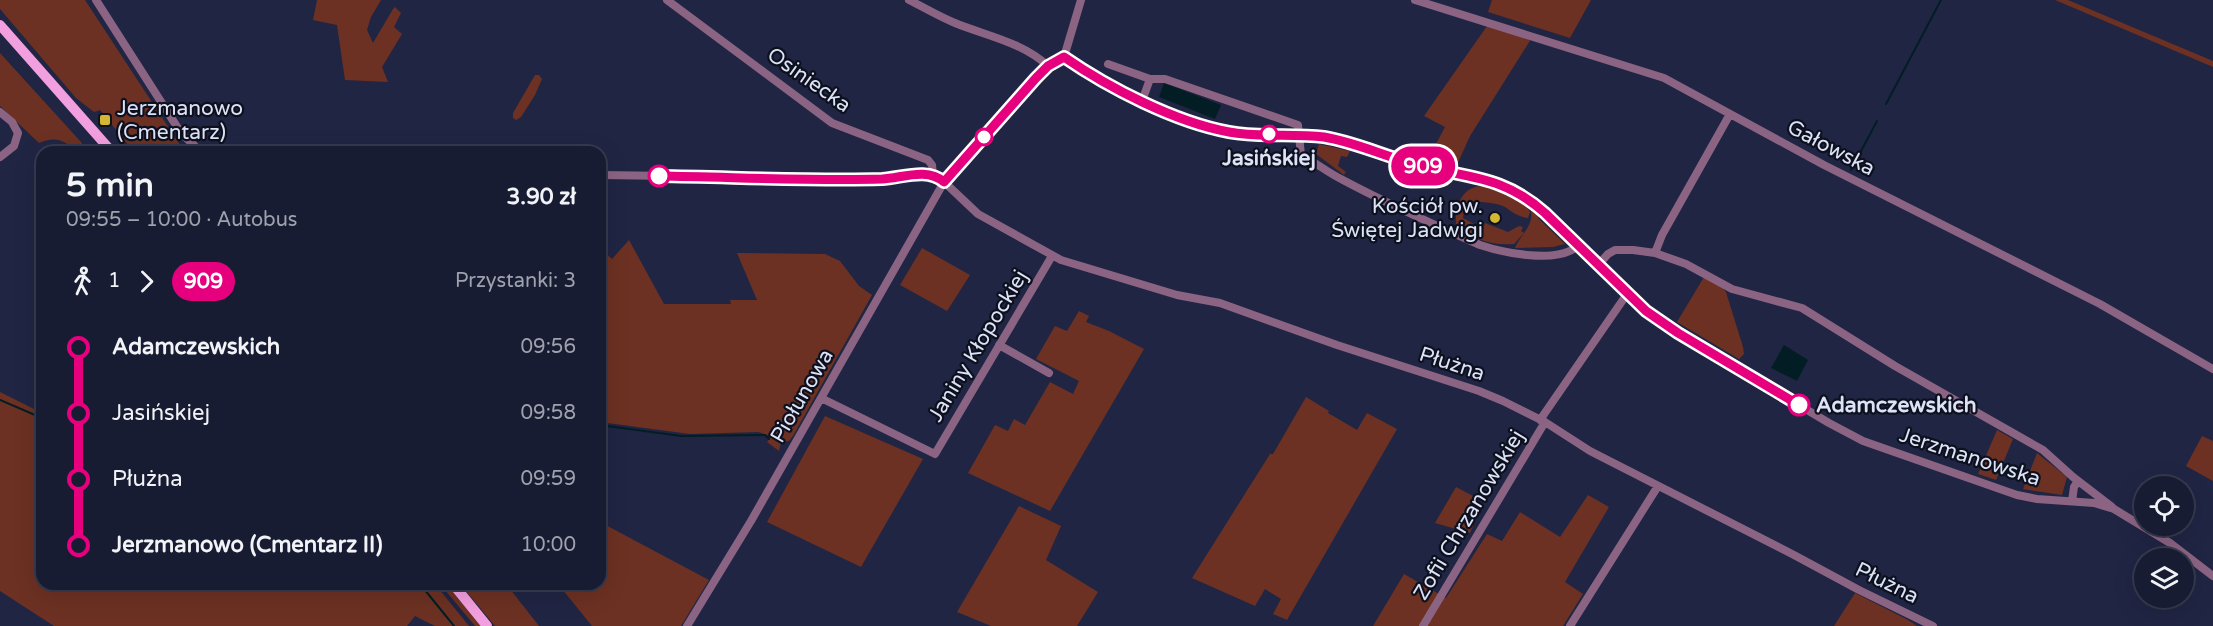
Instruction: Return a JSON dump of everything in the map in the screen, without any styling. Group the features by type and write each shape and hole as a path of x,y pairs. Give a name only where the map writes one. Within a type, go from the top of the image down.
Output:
{"main road":[{"path":"0,25 107,146"},
{"path":"458,590 487,626"}],"street":[{"path":"96,0 182,133 195,146"},
{"name":"Osiniecka","path":"667,0 832,123 928,160 932,165 933,175"},
{"path":"909,0 954,22 1035,54 1048,66"},
{"path":"606,175 881,179 925,174 933,175 944,182 1048,66 1064,57 1081,0"},
{"name":"Gałowska","path":"1415,0 1664,78 1862,184 2100,304 2213,369"},
{"name":"Jerzmanowska","path":"1064,57 1142,101 1231,133 1298,135 1337,140 1413,164 1498,183 1532,202 1646,311 1678,333 1829,423 1863,441 2018,495 2094,503 2114,509 2170,543 2213,576"},
{"path":"1107,64 1150,79 1165,80 1298,125 1301,155 1337,177 1414,217 1480,245 1495,250 1534,255 1568,252 1578,246"},
{"path":"1142,101 1150,79"},
{"path":"0,112 12,122 18,133 15,146 0,157"},
{"path":"1655,253 1662,235 1730,114"},
{"name":"Płużna","path":"944,182 978,214 1052,256 1177,295 1220,303 1345,348 1479,391 1543,421 1590,451 1933,626"},
{"name":"Piołunowa","path":"687,626 745,531 944,182"},
{"path":"1598,265 1615,250 1655,253 1686,264 1732,289 1802,308 1895,366 2043,450 2075,479 2101,496 2114,509"},
{"name":"Janiny Kłopockiej","path":"821,398 935,454 1052,256"},
{"name":"Zofii Chrzanowskiej","path":"1423,626 1543,421 1627,294"},
{"path":"999,345 1049,373"},
{"path":"2072,501 2075,479"},
{"path":"1570,626 1658,486"}],"shaded area":[{"path":"0,0 85,0 181,146 129,146 100,110 94,112 76,98 0,9"},
{"path":"317,0 381,0 371,17 367,30 373,43 393,9 395,7 401,13 394,27 402,34 382,67 388,82 345,80 337,25 313,20"},
{"path":"1492,0 1591,0 1570,38 1488,12"},
{"path":"2055,0 2068,0 2213,61 2213,67"},
{"path":"1487,26 1531,39 1470,136 1456,167 1427,161 1445,127 1424,116"},
{"path":"0,53 84,146 70,146 55,140 39,143 0,106"},
{"path":"535,75 539,75 542,79 535,95 521,117 516,120 513,118 513,113"},
{"path":"1164,83 1221,105 1215,119 1159,97"},
{"path":"1319,144 1350,151 1347,157 1341,156 1338,166 1346,172 1344,175 1316,154"},
{"path":"1479,186 1500,192 1521,202 1530,212 1528,218 1517,215 1503,206 1469,201 1464,207 1463,218 1483,229 1485,223 1508,232 1519,226 1523,227 1521,231 1524,233 1514,244 1498,244 1483,240 1469,234 1456,224 1460,200 1468,191"},
{"path":"1527,203 1540,215 1538,218 1565,244 1553,247 1515,248 1530,222 1531,211"},
{"path":"629,240 664,304 731,304 730,300 757,300 737,253 825,254 840,261 859,286 872,295 793,436 789,441 781,442 779,451 767,442 771,436 758,432 690,434 606,423 606,254 612,259"},
{"path":"922,248 970,275 947,311 900,285"},
{"path":"1704,277 1722,287 1726,292 1743,347 1744,354 1739,359 1677,322"},
{"path":"1079,311 1089,316 1086,322 1144,349 1050,511 968,473 995,425 1008,431 1014,419 1025,425 1050,382 1073,394 1079,381 1036,359 1055,326 1067,331"},
{"path":"1784,345 1808,360 1797,381 1771,368"},
{"path":"0,392 36,410 36,590 440,590 469,626 435,626 415,616 407,626 54,626 0,591"},
{"path":"1306,397 1357,430 1367,413 1397,429 1287,620 1273,614 1281,599 1265,589 1255,606 1192,578 1270,454 1273,454"},
{"path":"825,416 923,459 861,567 767,522"},
{"path":"1997,430 2013,439 1996,480 1978,474"},
{"path":"2202,436 2213,441 2213,481 2186,466"},
{"path":"2037,453 2067,477 2062,495 2023,489"},
{"path":"1456,487 1475,497 1462,520 1473,526 1470,533 1435,523"},
{"path":"1588,495 1609,507 1565,582 1583,594 1563,626 1373,626 1404,574 1446,598 1487,534 1502,541 1520,512 1560,537"},
{"path":"1019,506 1061,526 1046,560 1098,592 1077,626 991,626 957,612"},
{"path":"606,525 709,580 681,626 592,626 563,590 606,590"},
{"path":"445,590 452,590 481,626 475,626"},
{"path":"465,590 511,590 539,626 495,626"},
{"path":"1855,593 1908,620 1917,626 1834,626"}],"waterway":[{"path":"1886,104 1941,0"},
{"path":"1851,170 1877,121"},
{"path":"0,400 36,415"},
{"path":"606,426 681,436 765,435 769,439"},
{"path":"425,590 454,626"}],"bus line":[{"name":"909","path":"659,176 881,179 925,174 934,175 944,182 1036,78 1048,66 1064,57 1142,101 1214,129 1231,133 1314,136 1337,140 1413,164 1498,183 1528,199 1545,213 1627,294 1658,320 1799,405"}],"place":[{"name":"Jerzmanowo (Cmentarz)","path":"105,120"},
{"name":"Jasińskiej","path":"1269,134"},
{"name":"Kościół pw. Świętej Jadwigi","path":"1495,218"},
{"name":"Adamczewskich","path":"1799,405"}]}
